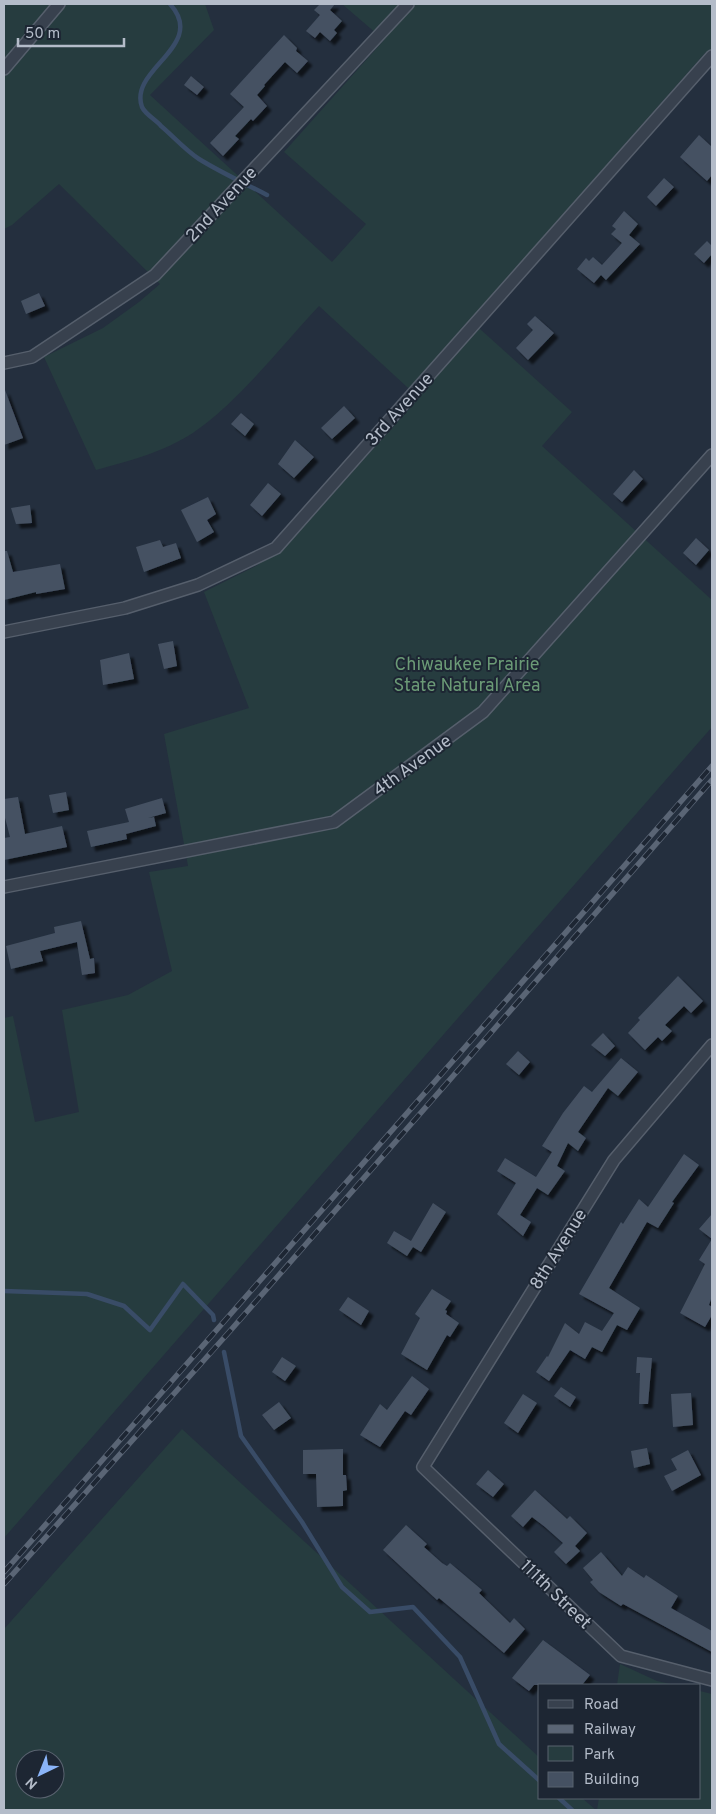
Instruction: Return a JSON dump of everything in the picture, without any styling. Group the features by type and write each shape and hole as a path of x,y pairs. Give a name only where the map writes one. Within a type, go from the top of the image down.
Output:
{"street":[{"path":"4,69 59,4"},
{"name":"2nd Avenue","path":"4,362 32,357 155,275 408,4"},
{"name":"3rd Avenue","path":"4,632 126,608 198,585 276,548 712,56"},
{"name":"4th Avenue","path":"4,886 334,822 483,712 712,455"},
{"name":"8th Avenue","path":"423,1467 614,1160 712,1045"},
{"name":"111th Street","path":"423,1467 621,1656 712,1680"}],"green space":[{"name":"Chiwaukee Prairie State Natural Area","path":"4,4 205,4 214,30 150,95 332,262 366,224 284,152 384,40 342,4 712,4 712,57 706,52 470,320 572,412 542,446 712,600 712,727 4,1538 4,1018 13,1016 35,1122 79,1112 62,1010 128,995 172,971 149,872 188,866 164,734 249,708 204,592 256,566 292,539 419,398 319,306 253,380 197,430 179,441 139,458 96,470 44,357 103,328 160,284 59,184 12,225 4,229"},
{"path":"182,1429 538,1756 538,1799 583,1799 596,1810 4,1810 4,1629"},
{"path":"620,1664 657,1681 670,1684 617,1684"},
{"path":"701,1691 712,1694 712,1810 597,1810 599,1799 701,1799"}],"building":[{"path":"320,4 335,4 330,10 342,21 334,30 337,33 330,41 320,32 315,38 306,31 320,15 314,10"},
{"path":"284,35 297,48 296,51 308,61 297,73 285,62 264,85 257,95 267,106 235,136 239,139 223,156 210,143 244,107 230,94"},
{"path":"191,76 204,87 197,95 184,85"},
{"path":"699,135 712,147 712,175 707,181 680,157"},
{"path":"664,178 674,187 656,206 647,197"},
{"path":"624,211 638,224 629,235 640,244 606,280 601,275 594,283 577,269 586,258 589,261 593,257 602,265 622,243 611,234 616,229 612,226"},
{"path":"707,241 712,246 712,254 704,263 694,254"},
{"path":"39,293 45,306 26,314 21,301"},
{"path":"535,316 554,333 528,360 516,348 533,330 527,324"},
{"path":"4,391 23,438 4,445"},
{"path":"344,406 355,418 332,439 321,428"},
{"path":"241,413 254,424 245,436 231,424"},
{"path":"295,440 314,457 294,478 278,464"},
{"path":"634,470 643,479 622,502 613,494"},
{"path":"268,483 281,494 262,516 250,505"},
{"path":"208,497 216,514 207,520 214,532 197,542 181,510"},
{"path":"30,505 32,523 16,524 11,508"},
{"path":"696,538 709,550 696,565 683,553"},
{"path":"160,540 163,547 176,543 181,558 144,572 136,547"},
{"path":"4,551 7,551 13,572 60,564 65,589 36,594 36,592 4,600"},
{"path":"173,641 177,666 164,669 158,644"},
{"path":"129,653 134,679 103,685 100,660"},
{"path":"66,792 69,810 53,813 49,795"},
{"path":"18,797 25,834 62,826 67,847 4,860 4,838 10,837 4,814 4,799"},
{"path":"162,798 166,813 148,818 154,817 156,826 126,834 127,839 91,847 87,831 129,822 125,809"},
{"path":"81,921 90,959 94,958 95,973 82,975 77,942 40,951 43,961 11,969 6,946 55,933 54,927"},
{"path":"678,976 703,1001 691,1013 684,1006 665,1025 672,1031 662,1041 658,1037 645,1050 628,1033 640,1020 638,1018"},
{"path":"603,1033 615,1046 605,1056 591,1045"},
{"path":"518,1051 530,1062 519,1075 506,1064"},
{"path":"621,1058 638,1072 618,1096 608,1088 578,1132 586,1138 578,1151 568,1143 557,1166 565,1171 548,1195 537,1188 520,1215 531,1222 523,1236 497,1214 516,1183 497,1171 505,1158 536,1177 552,1152 542,1146 563,1113 584,1086 592,1092"},
{"path":"684,1154 699,1165 672,1202 674,1203 658,1228 647,1222 609,1288 640,1308 627,1330 617,1325 602,1352 592,1347 585,1359 570,1350 549,1381 536,1372 548,1357 565,1323 579,1334 585,1322 602,1331 614,1313 579,1294 621,1222 623,1224 639,1199 648,1207"},
{"path":"433,1203 446,1212 421,1252 413,1247 407,1256 387,1243 394,1231 411,1241"},
{"path":"712,1214 712,1239 699,1229"},
{"path":"712,1239 712,1296 709,1305 712,1307 712,1315 705,1327 680,1313 705,1264 699,1260"},
{"path":"432,1289 451,1301 445,1310 447,1311 446,1314 459,1323 450,1337 447,1335 427,1370 401,1354 420,1318 415,1314"},
{"path":"348,1297 369,1311 361,1325 339,1310"},
{"path":"282,1357 296,1366 285,1381 272,1372"},
{"path":"637,1357 652,1358 648,1404 639,1404 640,1373 636,1373"},
{"path":"412,1376 429,1389 411,1415 405,1411 380,1447 360,1435 380,1404 387,1410"},
{"path":"561,1387 576,1397 570,1407 554,1396"},
{"path":"691,1393 693,1425 673,1427 671,1394"},
{"path":"523,1394 537,1403 518,1433 504,1423"},
{"path":"279,1402 291,1418 274,1430 262,1415"},
{"path":"647,1448 650,1464 634,1468 631,1451"},
{"path":"343,1449 343,1475 346,1475 347,1490 343,1491 343,1506 317,1507 316,1474 303,1474 303,1450"},
{"path":"688,1450 701,1475 672,1491 664,1476 677,1470 671,1459"},
{"path":"488,1470 504,1484 493,1497 476,1484"},
{"path":"535,1490 567,1519 570,1516 587,1533 575,1546 580,1551 566,1564 554,1552 563,1543 545,1527 532,1517 523,1527 511,1516"},
{"path":"406,1525 427,1544 424,1547 442,1563 447,1566 450,1563 482,1590 479,1593 510,1623 514,1618 525,1629 504,1653 439,1598 437,1600 383,1550"},
{"path":"601,1552 622,1576 628,1567 644,1578 646,1575 678,1596 671,1608 712,1631 712,1652 623,1604 621,1606 599,1592 590,1582 593,1580 583,1568"},
{"path":"543,1640 590,1675 583,1684 538,1684 534,1685 529,1691 512,1678"}],"waterway":[{"path":"170,4 179,19 180,32 174,45 146,81 141,93 143,110 199,159 267,195"},
{"path":"4,1291 87,1294 124,1306 150,1330 183,1284 213,1315 214,1320"},
{"path":"224,1352 241,1436 302,1522 342,1587 370,1612 413,1607 460,1657 499,1744 538,1779"},
{"path":"560,1799 572,1810"}],"railway":[{"path":"4,1572 712,766"},
{"path":"4,1584 230,1331 712,780"}]}
